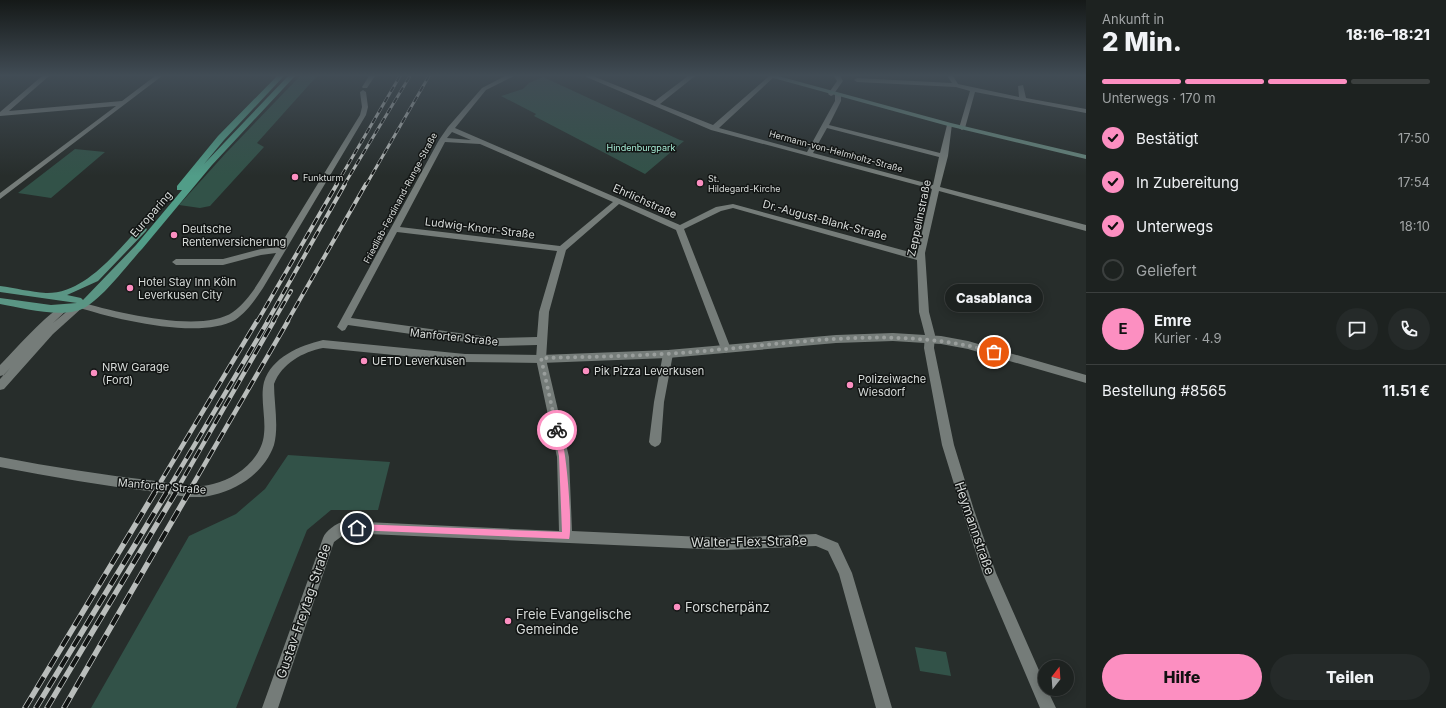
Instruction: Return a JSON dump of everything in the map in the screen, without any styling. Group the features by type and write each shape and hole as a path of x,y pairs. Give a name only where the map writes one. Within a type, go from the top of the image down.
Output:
{"highway":[{"name":"Europaring","path":"144,229 184,184 221,138 249,109"},
{"name":"Europaring","path":"139,247 209,163 260,109"}],"main road":[{"path":"890,109 962,128 1086,157"},
{"name":"Europaring","path":"0,289 47,296 62,294 95,280 144,229"},
{"name":"Europaring","path":"0,301 63,309 79,303 94,294 139,247"},
{"path":"47,296 79,303 93,286 95,280"}],"street":[{"path":"1,114 56,109"},
{"path":"0,197 116,109"},
{"path":"0,386 50,331 79,303 99,311 190,325 218,323 241,310 250,302 363,115 364,109"},
{"name":"Friedlieb-Ferdinand-Runge-Straße","path":"343,324 395,230 442,140 450,128 467,109"},
{"name":"Hermann-von-Helmholtz-Straße","path":"664,109 713,129 1086,228"},
{"path":"713,129 735,109"},
{"path":"809,155 834,109"},
{"path":"962,128 967,109"},
{"path":"1075,109 1086,111"},
{"name":"Zeppelinstraße","path":"929,340 924,312 920,258 950,125"},
{"path":"825,126 944,156"},
{"name":"Ehrlichstraße","path":"450,128 680,228 726,349"},
{"name":"Ehrlichstraße","path":"442,140 482,142"},
{"path":"566,536 563,456 541,358 544,312 562,249 618,201"},
{"name":"Dr.-August-Blank-Straße","path":"680,228 719,208 733,206 920,258"},
{"name":"Ludwig-Knorr-Straße","path":"395,230 562,249"},
{"path":"176,262 223,262 261,252 282,249"},
{"path":"0,372 51,319 63,309"},
{"name":"Manforter Straße","path":"343,324 495,342 541,341"},
{"name":"Manforter Straße","path":"0,462 67,476 198,491 212,490 224,486 241,478 253,468 265,453 270,438 268,396 269,384 272,376 286,358 310,347 323,344 339,344 465,358 541,358 668,354 876,337 929,340 968,345 1086,379"},
{"name":"Heymannstraße","path":"929,340 929,348 948,445 968,510 990,574 1048,708"},
{"path":"654,442 659,402 668,354"},
{"name":"Gustav-Freytag-Straße","path":"270,708 329,538 344,527 566,536"},
{"name":"Walter-Flex-Straße","path":"566,536 725,544 816,540 833,547 845,573 884,708"}],"green space":[{"path":"268,109 287,109 257,143 264,147 210,206 200,208 179,205"},
{"name":"Hindenburgpark","path":"526,109 613,109 684,141 645,174 534,116 536,114"},
{"path":"75,149 105,152 51,198 18,193"},
{"path":"288,455 390,462 378,510 331,510 307,530 236,708 91,708 189,536 236,514 265,489"},
{"path":"915,647 946,652 951,676 920,671"}],"railway":[{"path":"336,185 381,109"},
{"path":"344,185 390,109"},
{"path":"366,185 410,109"},
{"path":"257,322 337,184"},
{"path":"267,322 345,184"},
{"path":"287,322 366,184"},
{"path":"273,322 291,291"},
{"path":"154,493 257,321"},
{"path":"166,493 268,321"},
{"path":"175,493 274,321"},
{"path":"188,493 288,321"},
{"path":"25,708 155,492"},
{"path":"36,708 167,492"},
{"path":"47,708 176,492"},
{"path":"64,708 189,492"}],"way so far":[{"path":"557,430 541,358 668,354 884,336 941,340 994,352"}],"place":[{"name":"Funkturm","path":"295,177"},
{"name":"St. Hildegard-Kirche","path":"700,183"},
{"name":"Deutsche Rentenversicherung","path":"174,235"},
{"name":"Hotel Stay Inn Köln Leverkusen City","path":"130,288"},
{"name":"Casablanca","path":"994,352"},
{"name":"UETD Leverkusen","path":"364,361"},
{"name":"Pik Pizza Leverkusen","path":"586,371"},
{"name":"NRW Garage (Ford)","path":"94,373"},
{"name":"Polizeiwache Wiesdorf","path":"850,385"},
{"name":"Forscherpänz","path":"677,607"},
{"name":"Freie Evangelische Gemeinde","path":"508,621"}],"route":[{"path":"357,528 424,529 566,536 563,456 557,430"}]}
